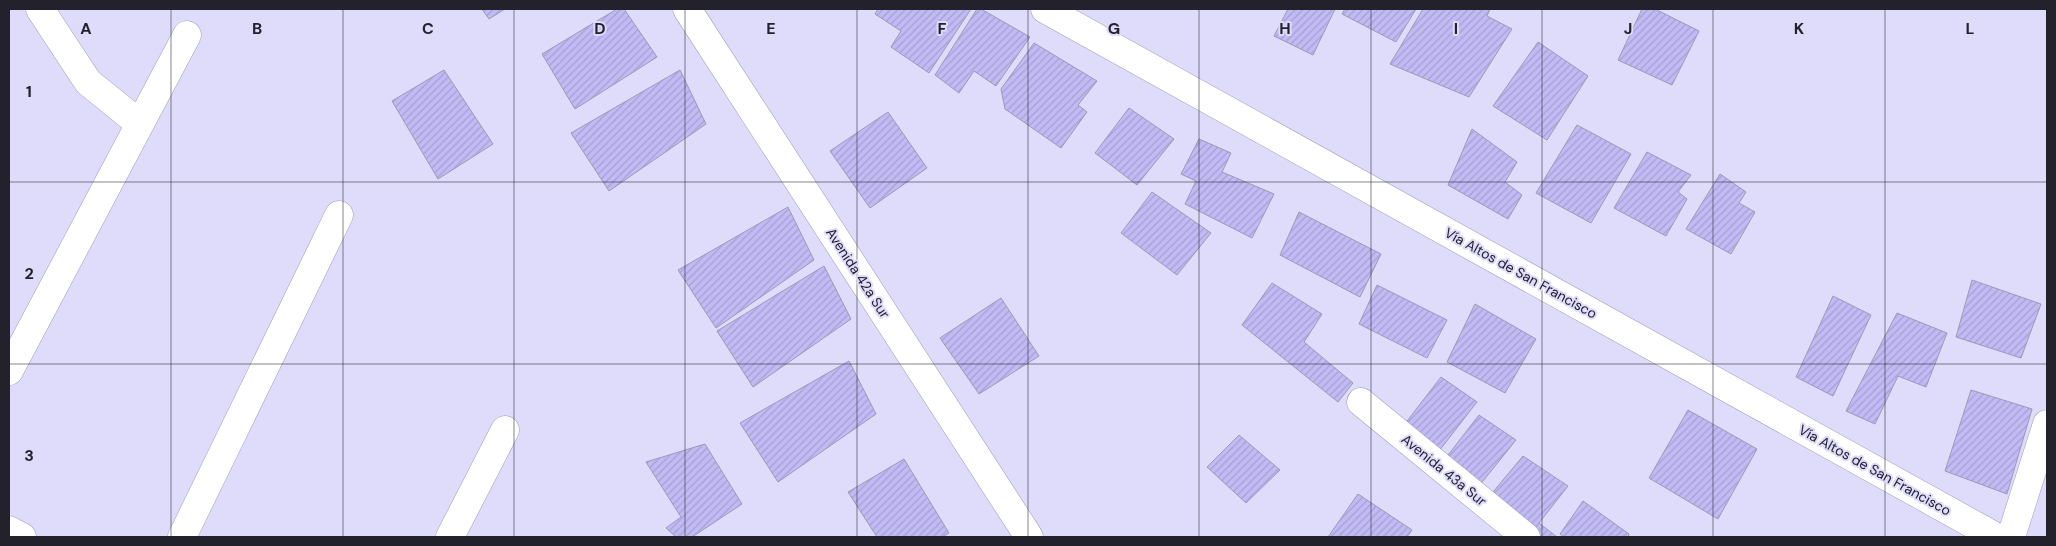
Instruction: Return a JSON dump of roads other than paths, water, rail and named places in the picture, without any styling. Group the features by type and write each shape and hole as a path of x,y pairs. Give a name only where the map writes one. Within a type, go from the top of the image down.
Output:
{"street":[{"path":"40,9 88,82 140,124"},
{"name":"Avenida 42a Sur","path":"687,9 1029,537"},
{"name":"Vía Altos de San Francisco","path":"1045,9 1996,537"},
{"path":"11,359 187,35"},
{"path":"182,537 340,215"},
{"name":"Avenida 43a Sur","path":"1361,402 1526,537"},
{"path":"2011,537 2047,424"},
{"path":"450,537 505,430"},
{"path":"9,530 22,537"}]}
